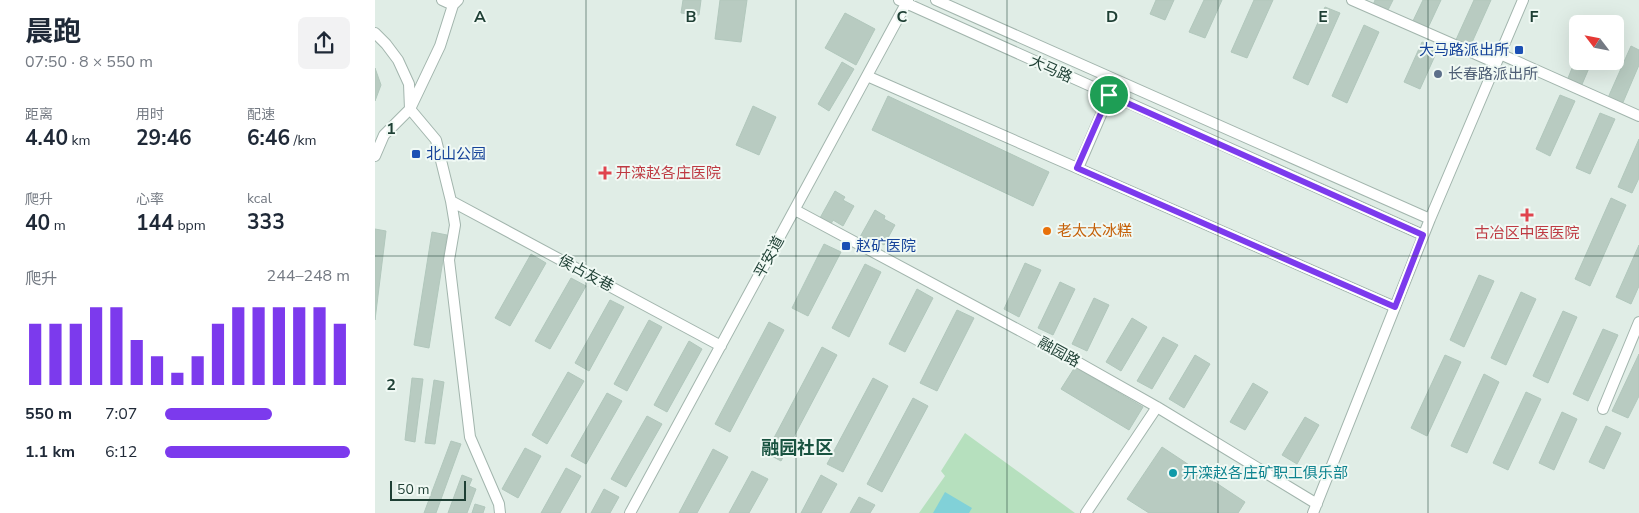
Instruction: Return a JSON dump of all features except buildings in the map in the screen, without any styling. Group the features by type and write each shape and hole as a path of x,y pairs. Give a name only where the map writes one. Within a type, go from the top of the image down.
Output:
{"street":[{"path":"375,156 384,134 410,109 440,46 455,3 442,0"},
{"name":"大马路","path":"936,0 1430,219"},
{"path":"1352,0 1639,116"},
{"path":"1315,508 1423,235 1523,0"},
{"name":"大马路","path":"904,1 1423,235"},
{"name":"平安道","path":"630,513 867,76 904,1"},
{"path":"375,33 398,60 409,84 410,109 436,140 451,200 455,225 449,260 470,437 499,504 500,513"},
{"path":"867,76 1395,307"},
{"path":"1077,168 1116,80"},
{"name":"侯占友巷","path":"451,200 721,346"},
{"name":"融园路","path":"795,210 1056,350 1157,407 1315,508"},
{"path":"1603,409 1639,322"},
{"path":"1086,513 1157,407"}],"green space":[{"path":"965,433 1075,513 919,513 945,476 941,471"}],"water":[{"path":"945,492 972,508 969,513 933,513"}],"place":[{"name":"大马路派出所","path":"1519,50"},
{"name":"长春路派出所","path":"1438,74"},
{"name":"北山公园","path":"416,154"},
{"name":"开滦赵各庄医院","path":"605,173"},
{"name":"古冶区中医医院","path":"1527,215"},
{"name":"老太太冰糕","path":"1047,231"},
{"name":"赵矿医院","path":"846,246"},
{"name":"开滦赵各庄矿职工俱乐部","path":"1173,473"}],"district":[{"name":"融园社区","path":"797,448"}],"route":[{"path":"1109,95 1423,235 1395,307 1077,168 1109,95"}]}
